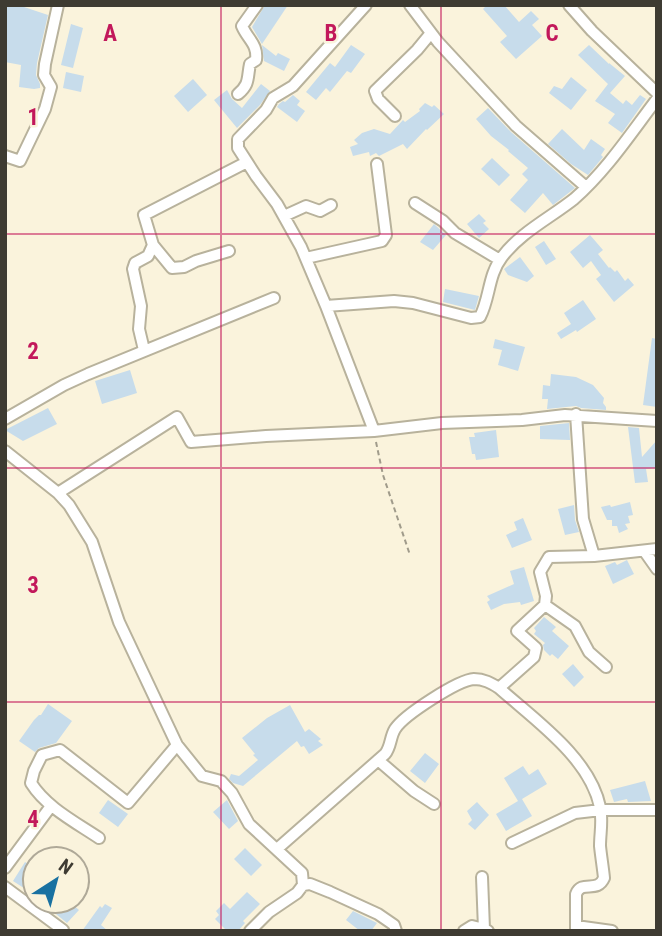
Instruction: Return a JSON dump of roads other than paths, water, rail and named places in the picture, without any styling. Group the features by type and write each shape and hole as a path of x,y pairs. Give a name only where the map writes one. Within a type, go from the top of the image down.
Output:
{"street":[{"path":"5,156 20,161 45,109 51,87 44,75 45,64 58,5"},
{"path":"238,94 248,83 250,64 256,60 254,43 245,34 242,26 257,5"},
{"path":"366,5 293,86 273,98 266,110 238,139 237,148 277,204 306,258 374,431"},
{"path":"410,5 431,33 516,126 586,187"},
{"path":"569,5 592,31 657,93"},
{"path":"395,116 375,91 431,33"},
{"path":"327,306 394,301 413,303 471,318 480,317 492,275 500,260 520,238 586,187 613,158 657,99"},
{"path":"229,251 196,261 184,268 172,268 153,245 144,215 247,162"},
{"path":"306,258 382,241 386,235 377,164"},
{"path":"415,203 443,221 455,233 500,260"},
{"path":"284,216 306,206 320,211 331,205"},
{"path":"144,350 139,329 141,306 133,269 135,263 148,256 153,245"},
{"path":"5,419 69,383 274,298"},
{"path":"576,414 583,519 594,556"},
{"path":"58,493 177,417 191,442 374,431 442,423 576,414 657,421"},
{"path":"5,451 58,493 69,505 92,542 119,622 177,745 202,776 221,781 232,793 249,824 302,873 303,885 297,893 269,912 250,931"},
{"path":"499,688 534,657 536,648 517,631 545,605 546,596 540,572 549,557 594,556 657,549"},
{"path":"645,552 657,569"},
{"path":"545,605 575,626 589,652 606,667"},
{"path":"277,849 379,760 389,749 395,730 402,722 465,680 490,682 575,757 585,771 601,810 600,846 604,878 598,886 577,889 576,929 612,931"},
{"path":"99,838 51,806 37,793 31,783 42,755 60,750 128,803 177,745"},
{"path":"379,760 414,791 434,804"},
{"path":"5,868 51,806"},
{"path":"512,843 575,813 657,810"},
{"path":"464,931 472,926 486,930 482,877"},
{"path":"303,885 310,884 378,914 394,925 396,931"},
{"path":"5,887 63,930"}]}
